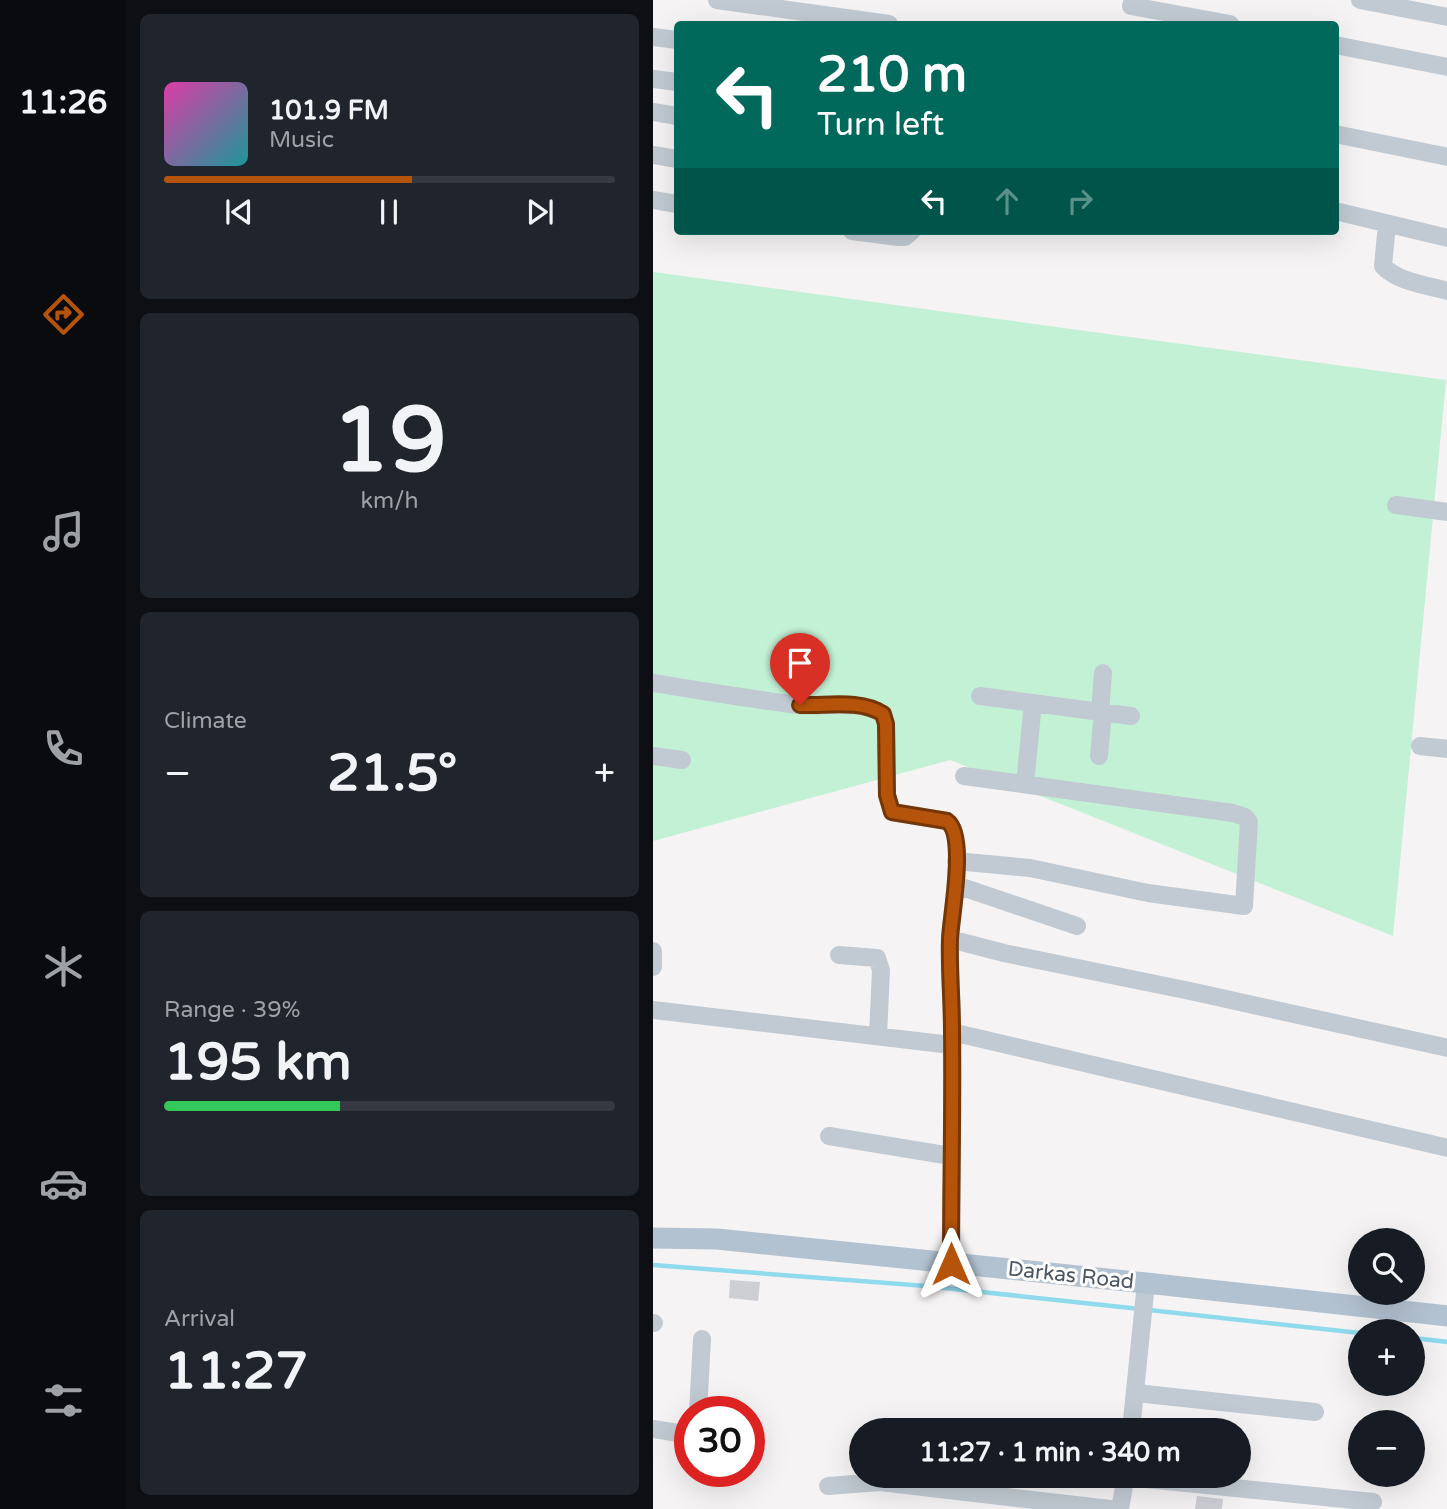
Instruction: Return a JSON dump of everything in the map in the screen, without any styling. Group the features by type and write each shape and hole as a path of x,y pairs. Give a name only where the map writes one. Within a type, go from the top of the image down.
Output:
{"main road":[{"name":"Darkas Road","path":"653,1238 717,1239 951,1264 1145,1299 1447,1316"}],"street":[{"path":"717,0 868,21"},
{"path":"1133,0 1131,6 1214,21"},
{"path":"1360,0 1447,17"},
{"path":"653,37 674,40"},
{"path":"1339,46 1447,67"},
{"path":"653,79 674,82"},
{"path":"653,112 674,116"},
{"path":"1339,135 1447,157"},
{"path":"653,155 674,158"},
{"path":"653,200 674,204"},
{"path":"1339,212 1447,238"},
{"path":"1387,224 1383,266 1407,280 1447,291"},
{"path":"883,235 907,235"},
{"path":"1396,505 1447,512"},
{"path":"1099,756 1103,673"},
{"path":"653,684 800,705 844,705 874,709 883,714 886,724 887,795 892,812 947,821 953,825 956,836 956,886 950,939 951,1264"},
{"path":"980,696 1131,716"},
{"path":"1025,784 1033,703"},
{"path":"1420,746 1447,749"},
{"path":"653,756 682,760"},
{"path":"956,861 1029,868 1148,893 1244,906 1249,822 1245,817 1233,813 964,776"},
{"path":"956,886 1077,926"},
{"path":"950,939 1004,953 1190,990 1447,1048"},
{"path":"653,967 654,951"},
{"path":"839,955 877,958 881,970 878,1036"},
{"path":"653,1010 878,1036 952,1039 1447,1148"},
{"path":"829,1136 951,1156"},
{"path":"1133,1418 1145,1299"},
{"path":"699,1396 702,1339"},
{"path":"1136,1393 1316,1412"},
{"path":"653,1429 674,1432"},
{"path":"828,1486 880,1482 1110,1509"},
{"path":"1120,1509 1124,1488"},
{"path":"1240,1488 1373,1502"}],"green space":[{"path":"653,272 1446,380 1393,936 950,760 653,841"}],"building":[{"path":"730,1280 760,1282 758,1301 729,1298"},
{"path":"1197,1496 1223,1499 1222,1509 1195,1509"}],"waterway":[{"path":"653,1265 926,1286 1140,1309"},
{"path":"1149,1310 1348,1332"},
{"path":"1425,1339 1448,1342"}],"route":[{"path":"800,705 861,706 883,714 886,724 887,795 892,812 947,821 953,825 956,836 956,886 950,939 951,1264"}]}
